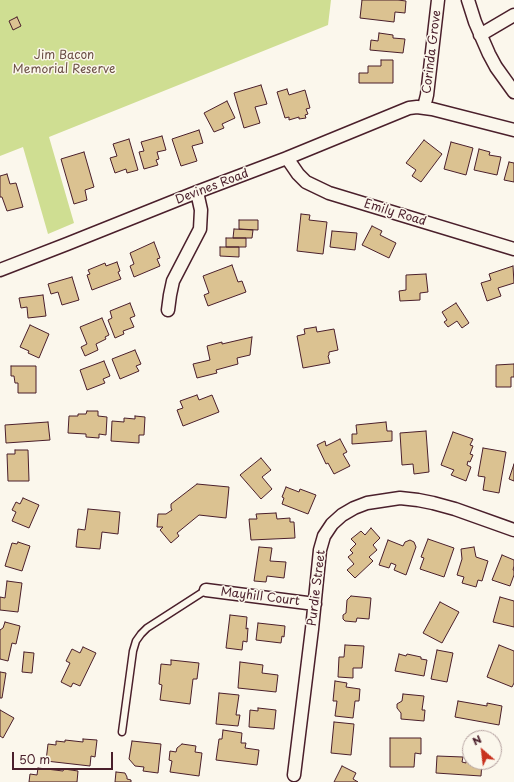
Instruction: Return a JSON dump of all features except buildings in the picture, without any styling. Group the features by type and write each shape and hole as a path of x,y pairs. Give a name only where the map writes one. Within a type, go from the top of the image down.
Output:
{"street":[{"name":"Corinda Grove","path":"438,0 427,95 424,107 514,130"},
{"path":"468,0 480,35 489,54 496,67 514,92"},
{"path":"480,35 514,15"},
{"name":"Devines Road","path":"0,270 287,158 400,111 409,108 424,107"},
{"name":"Emily Road","path":"287,158 298,174 306,182 329,193 514,249"},
{"path":"168,310 173,281 200,229 200,210 197,192"},
{"name":"Purdie Street","path":"294,775 315,604 320,550 324,536 332,524 342,515 367,503 400,498 418,500 455,509 514,530"},
{"name":"Mayhill Court","path":"206,590 315,604"}],"lane":[{"path":"122,732 132,651 136,641 147,628 206,590"}],"green space":[{"name":"Jim Bacon Memorial Reserve","path":"0,0 331,0 328,25 49,137 74,223 48,234 23,147 0,156"}]}
